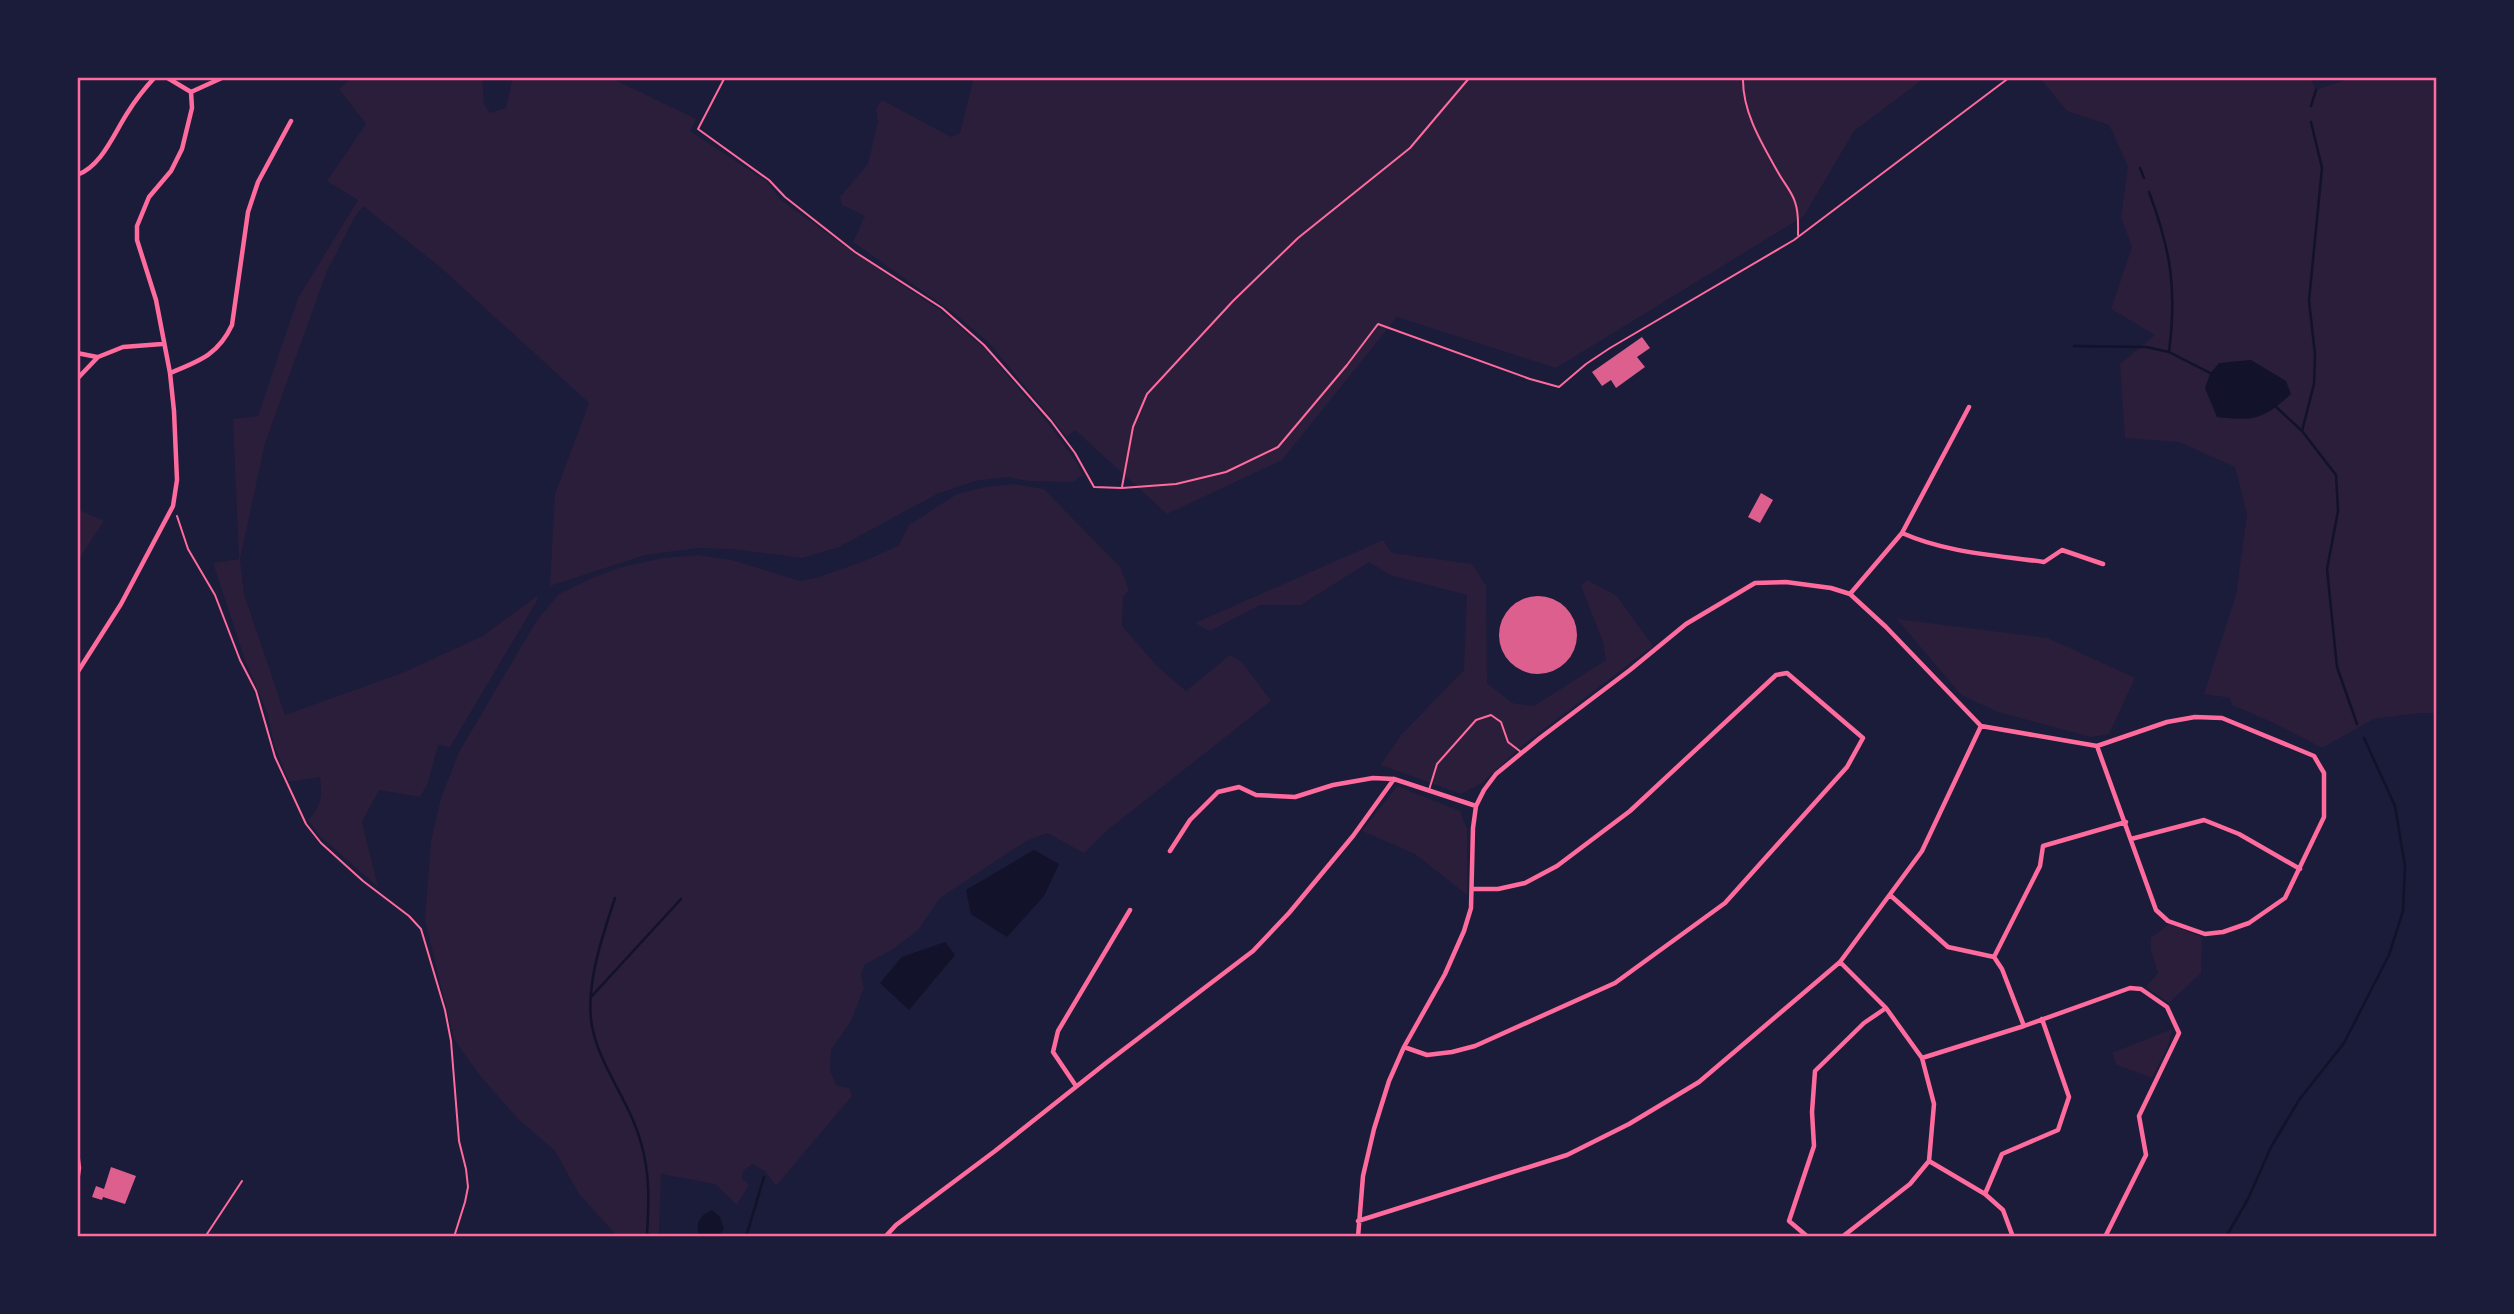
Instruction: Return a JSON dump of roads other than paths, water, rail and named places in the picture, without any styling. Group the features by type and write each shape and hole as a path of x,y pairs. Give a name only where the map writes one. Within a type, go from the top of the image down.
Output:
{"street":[{"path":"77,175 98,159 138,96 155,77"},
{"path":"166,77 191,92"},
{"path":"191,92 224,77"},
{"path":"77,673 121,604 173,506 177,480 170,373 156,300 136,240 137,226 149,197 171,171 182,149 192,108 191,92"},
{"path":"170,373 206,359 225,339 232,325 248,212 258,183 291,121"},
{"path":"77,379 98,357 122,347 163,344"},
{"path":"77,353 98,357"},
{"path":"1850,594 1902,533 1969,407"},
{"path":"1902,533 1925,544 1951,550 2044,562 2062,550 2103,564"},
{"path":"1358,1237 1363,1176 1374,1129 1404,1047 1445,974 1471,908 1473,828 1476,806 1484,790 1496,774 1686,624 1755,583 1786,582 1831,588 1850,594 1886,627 1981,726 2097,746 2167,722 2222,718 2314,756 2324,773 2324,817 2285,898 2249,923 2223,932 2205,934 2168,921 2156,911 2097,746"},
{"path":"1404,1047 1427,1055 1475,1046 1615,983 1725,903 1847,767 1863,738 1787,673 1776,675 1630,811 1558,866 1525,883 1498,889 1473,889"},
{"path":"1358,1221 1567,1155 1629,1125 1699,1082 1840,962 1922,851 1981,726"},
{"path":"1170,851 1190,820 1218,792 1239,787 1256,795 1296,797 1333,785 1373,778 1394,779 1476,806"},
{"path":"885,1237 895,1225 995,1152 1076,1086 1253,951 1289,913 1353,836 1394,779"},
{"path":"2131,839 2204,820 2239,834 2300,869"},
{"path":"1994,957 2040,866 2043,846 2126,822"},
{"path":"1890,895 1948,947 1994,957 2025,1026"},
{"path":"1076,1086 1053,1052 1058,1031 1130,910"},
{"path":"1840,962 1886,1008 1923,1058 1934,1104 1929,1161 1910,1184 1842,1237"},
{"path":"1923,1058 2025,1026 2130,988 2141,989 2168,1007 2179,1033 2139,1116 2146,1155 2105,1237"},
{"path":"1808,1237 1788,1221 1814,1146 1812,1112 1815,1071 1864,1023 1886,1008"},
{"path":"1985,1194 2002,1154 2058,1130 2069,1097 2042,1019"},
{"path":"77,1152 77,1182"},
{"path":"1929,1161 1985,1194 2003,1210 2012,1237"}],"lane":[{"path":"1429,790 1437,764 1476,720 1491,715 1500,722 1508,742 1522,753"},
{"path":"205,1237 242,1181"}],"waterway":[{"path":"2311,106 2316,90"},
{"path":"2311,122 2322,168 2309,301 2315,354 2314,384 2302,431 2336,475 2338,511 2327,569 2337,667 2357,724"},
{"path":"2140,168 2144,178"},
{"path":"2149,192 2163,233 2170,270 2172,309 2169,352"},
{"path":"2074,346 2146,347 2169,352 2212,374"},
{"path":"2274,405 2302,431"},
{"path":"2226,1237 2248,1199 2271,1147 2299,1100 2344,1043 2389,955 2403,911 2405,866 2395,806 2364,738"},
{"path":"615,898 595,966 590,1002 591,1019 598,1049 631,1115 641,1143 647,1177 647,1234 653,1237"},
{"path":"591,997 681,899"},
{"path":"746,1237 764,1177"}]}
